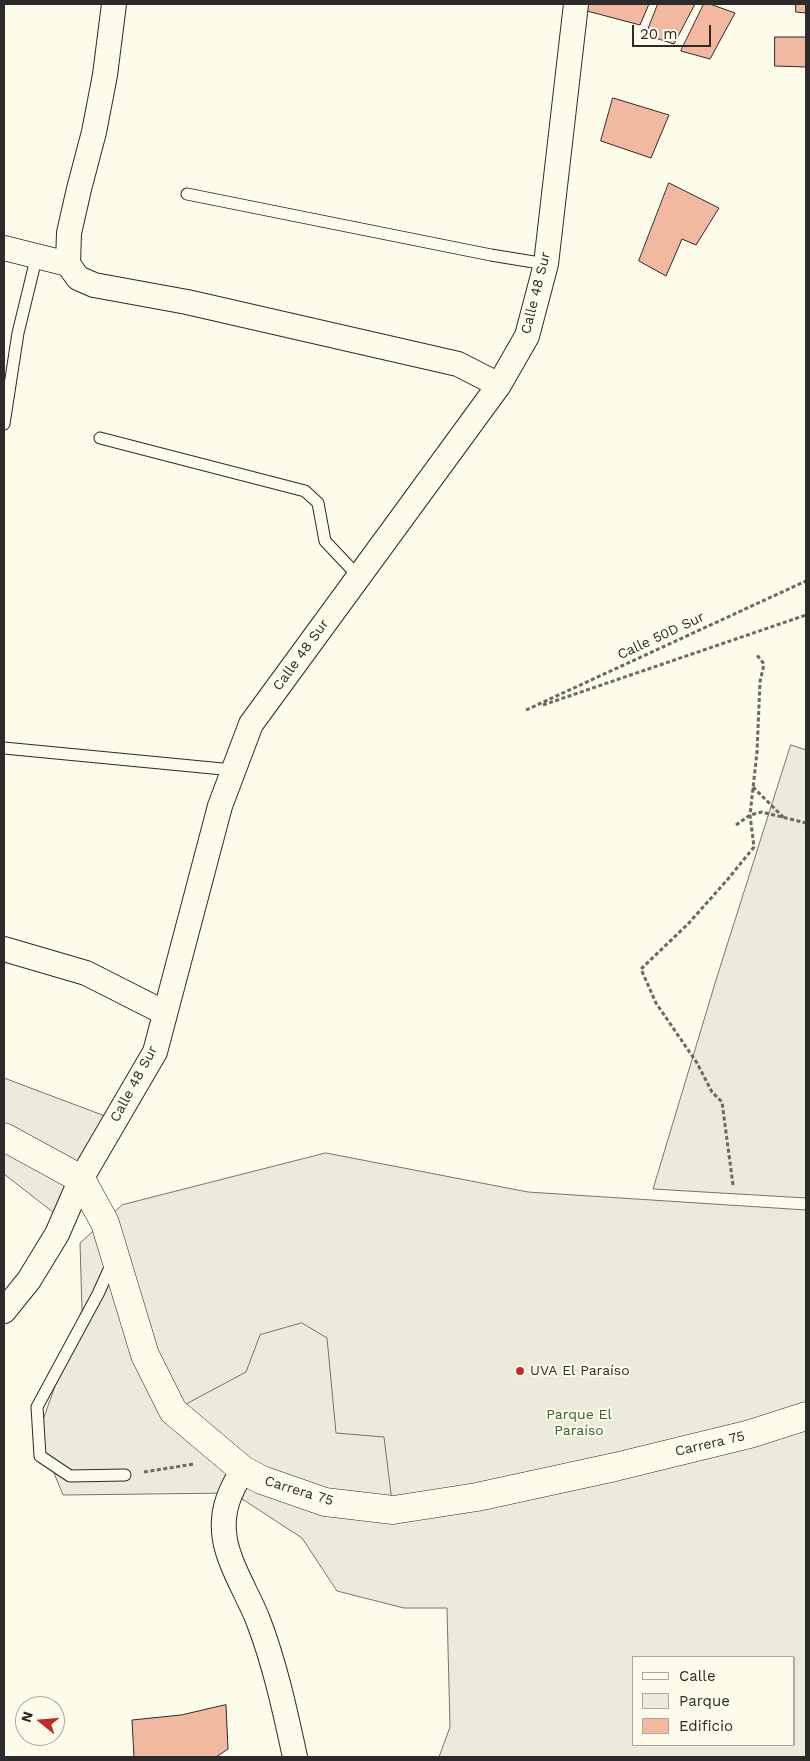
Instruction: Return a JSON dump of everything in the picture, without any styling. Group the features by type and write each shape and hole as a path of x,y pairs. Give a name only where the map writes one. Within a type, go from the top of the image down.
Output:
{"street":[{"path":"114,4 105,75 94,132 69,233 68,264 78,278 94,285 187,302 458,364 499,385"},
{"name":"Calle 48 Sur","path":"4,1311 29,1280 57,1234 81,1179 155,1052 220,806 251,724 499,385 527,336 546,264 576,4"},
{"path":"4,248 68,264"},
{"path":"4,949 86,974 165,1013"},
{"path":"4,1137 81,1179"},
{"name":"Carrera 75","path":"81,1179 105,1223 145,1355 172,1410 236,1464 262,1480 325,1502 393,1510 476,1497 615,1467 750,1434 806,1417"},
{"path":"236,1464 225,1512 224,1532 231,1560 261,1630 283,1699 295,1757"}],"lane":[{"path":"187,194 491,255 546,264"},
{"path":"4,424 18,333 37,255"},
{"path":"100,438 305,491 318,503 324,541 359,577"},
{"path":"4,748 233,770"},
{"path":"115,1256 98,1294 37,1407 40,1456 70,1476 125,1475"}],"path":[{"name":"Calle 50D Sur","path":"806,581 526,710 806,615"},
{"path":"733,1185 722,1102 712,1092 697,1063 656,1003 641,969 688,924 754,847 750,815 757,752 760,682 764,664 757,655"},
{"path":"752,786 785,819"},
{"path":"736,825 750,815 762,812 806,824"},
{"path":"125,1475 236,1464"}],"green space":[{"path":"791,745 806,750 806,1198 653,1189 716,980"},
{"path":"4,1078 105,1116 54,1213 4,1174"},
{"name":"Parque El Paraíso","path":"326,1153 528,1192 806,1210 806,1757 439,1757 450,1727 447,1608 404,1608 337,1591 302,1538 233,1493 63,1495 38,1434 82,1310 80,1243 122,1205"}],"shaded area":[{"path":"302,1323 327,1338 336,1433 384,1437 393,1510 262,1480 173,1411 246,1372 260,1335"}],"building":[{"path":"588,4 649,4 640,25 587,11"},
{"path":"658,4 695,4 674,44 646,35"},
{"path":"704,4 710,4 735,13 710,59 681,51"},
{"path":"796,4 806,4 806,13 796,12"},
{"path":"775,37 806,37 806,67 775,66"},
{"path":"613,98 669,115 651,158 601,141"},
{"path":"669,183 719,208 696,245 682,239 666,276 639,261"},
{"path":"226,1705 228,1749 216,1757 134,1757 132,1720 181,1715"}],"place":[{"name":"UVA El Paraíso","path":"520,1371"}]}
